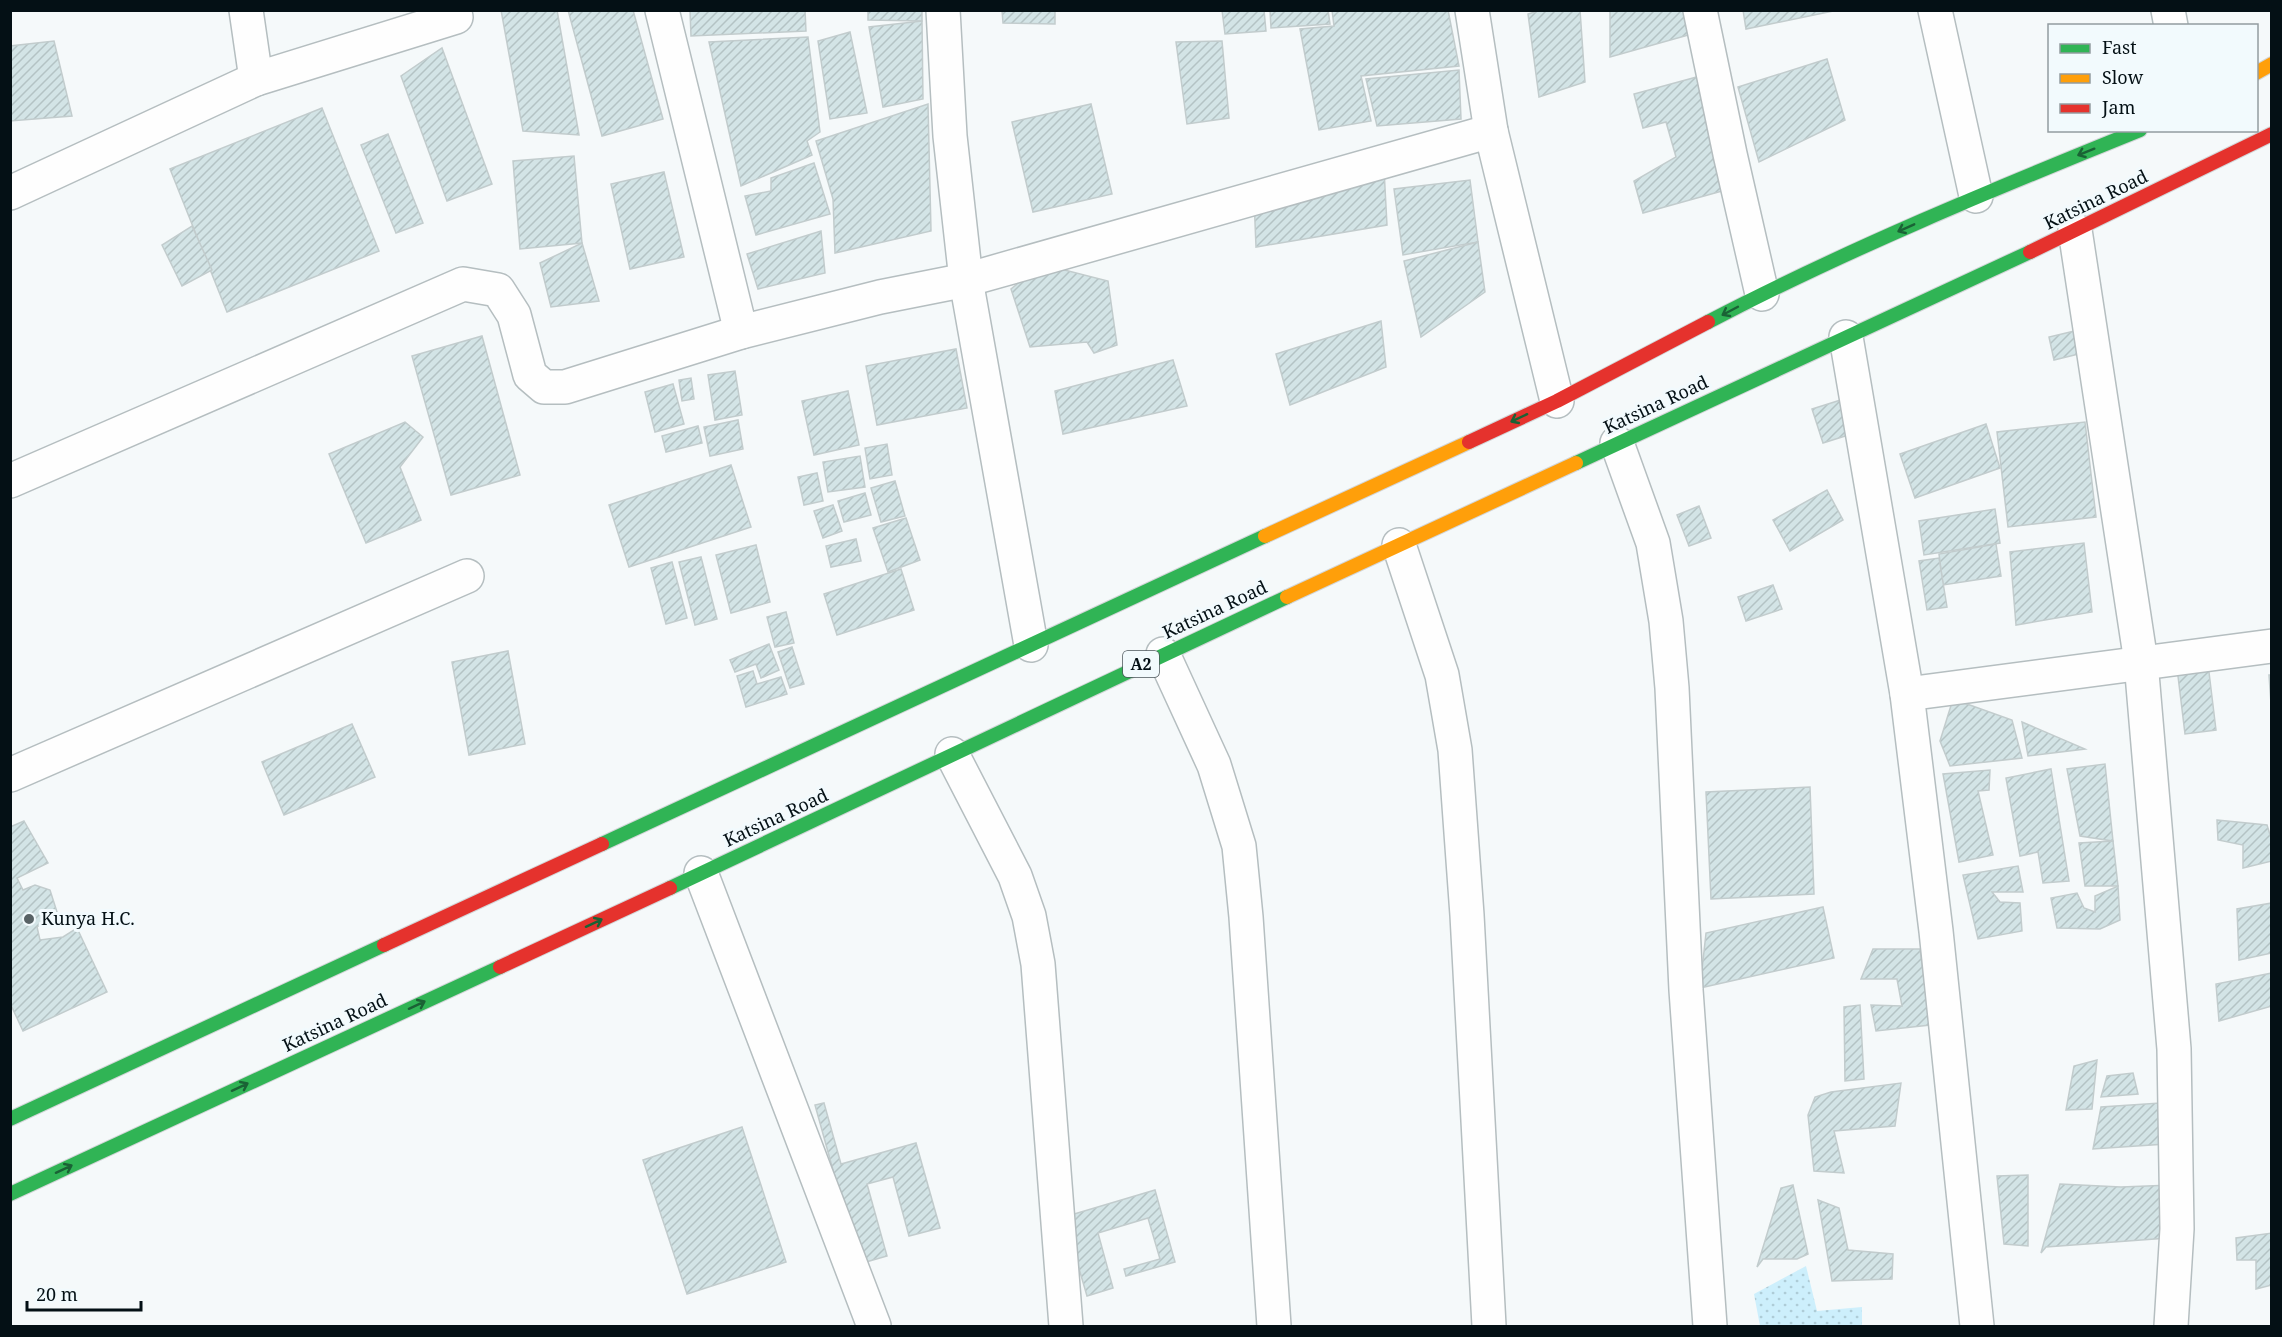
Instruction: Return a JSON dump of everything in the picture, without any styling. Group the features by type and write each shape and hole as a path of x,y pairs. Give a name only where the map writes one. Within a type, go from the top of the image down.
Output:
{"highway":[{"path":"2258,72 2271,64"},
{"path":"10,1119 1557,401 1762,294 1976,196 2135,132"},
{"name":"Katsina Road","path":"10,1194 2075,230 2271,134"}],"street":[{"path":"246,10 256,79"},
{"path":"662,10 741,332"},
{"path":"943,10 950,136 966,280 1031,645"},
{"path":"1472,10 1491,131 1557,401"},
{"path":"1700,10 1732,166 1762,294"},
{"path":"1935,10 1976,196"},
{"path":"10,193 256,79 456,17"},
{"path":"10,481 463,284 498,290 514,315 530,375 544,387 565,387 741,332 880,297 966,280 1491,131"},
{"path":"2075,230 2141,662 2174,1049 2177,1229 2171,1326"},
{"path":"1846,337 1907,694 1936,930 1977,1326"},
{"path":"1617,443 1653,543 1666,621 1672,688 1686,990 1710,1326"},
{"path":"1399,545 1442,675 1455,750 1467,915 1489,1326"},
{"path":"10,775 467,576"},
{"path":"1907,694 2271,646"},
{"path":"1163,654 1214,765 1239,846 1246,917 1274,1326"},
{"path":"952,754 1015,876 1029,916 1038,964 1066,1326"},
{"path":"700,873 874,1326"}],"shaded area":[{"path":"1806,1266 1817,1311 1862,1307 1862,1326 1760,1326 1754,1294"}],"building":[{"path":"501,10 557,10 579,135 523,131"},
{"path":"568,10 633,10 663,119 602,136"},
{"path":"690,10 805,10 806,31 691,36"},
{"path":"868,10 922,10 922,21 868,20"},
{"path":"1002,10 1055,10 1055,24 1003,23"},
{"path":"1222,10 1264,10 1266,31 1225,34"},
{"path":"1270,10 1328,10 1330,24 1271,28"},
{"path":"1332,10 1448,10 1459,66 1361,76 1371,121 1319,130 1300,29 1334,26"},
{"path":"1541,10 1580,10 1585,82 1539,97 1528,14"},
{"path":"1610,10 1687,10 1692,34 1610,57"},
{"path":"1743,10 1838,10 1746,29"},
{"path":"922,21 923,99 883,107 869,27"},
{"path":"850,32 867,113 830,119 818,41"},
{"path":"808,37 820,132 807,141 812,155 741,186 709,42"},
{"path":"54,41 72,116 10,121 10,46"},
{"path":"1222,41 1229,118 1187,124 1176,42"},
{"path":"442,48 492,184 447,201 401,76"},
{"path":"1827,59 1845,120 1759,162 1738,87"},
{"path":"1459,70 1461,119 1377,126 1366,79"},
{"path":"1704,75 1733,188 1643,213 1634,181 1676,157 1666,122 1643,128 1634,94"},
{"path":"928,104 931,231 835,253 833,199 816,141"},
{"path":"1091,104 1112,194 1033,212 1012,122"},
{"path":"322,108 379,251 227,312 170,169"},
{"path":"388,134 423,223 396,233 361,145"},
{"path":"574,156 582,243 520,249 513,161"},
{"path":"814,163 830,214 756,235 745,196 771,191 771,178"},
{"path":"1384,169 1387,225 1256,247 1254,198"},
{"path":"664,172 684,257 630,269 611,184"},
{"path":"1470,180 1478,242 1403,255 1394,189"},
{"path":"192,226 212,270 182,286 162,245"},
{"path":"821,231 825,273 758,289 747,254"},
{"path":"1478,242 1485,292 1421,337 1404,261"},
{"path":"582,243 599,301 551,307 540,263"},
{"path":"1041,264 1108,281 1117,345 1094,353 1087,342 1030,347 1011,289"},
{"path":"1381,321 1386,367 1290,405 1276,354"},
{"path":"2083,329 2087,352 2054,360 2049,337"},
{"path":"482,336 520,475 451,495 412,356"},
{"path":"956,349 967,408 877,425 866,366"},
{"path":"1173,360 1187,406 1063,434 1055,391"},
{"path":"735,371 742,415 715,420 708,375"},
{"path":"691,378 694,399 682,401 679,380"},
{"path":"673,384 684,424 655,432 645,392"},
{"path":"848,391 859,445 814,455 802,401"},
{"path":"1847,398 1858,432 1823,443 1812,409"},
{"path":"738,420 743,449 710,456 704,427"},
{"path":"405,422 423,437 400,467 421,520 366,543 329,454"},
{"path":"2085,422 2096,517 2008,527 1997,432"},
{"path":"1986,424 2000,468 1915,498 1900,454"},
{"path":"698,426 702,443 666,452 662,436"},
{"path":"887,444 892,475 870,479 865,448"},
{"path":"860,456 865,487 828,492 823,462"},
{"path":"731,465 751,527 629,567 609,505"},
{"path":"817,473 823,501 804,505 798,477"},
{"path":"895,481 905,516 881,522 871,488"},
{"path":"1827,490 1843,520 1790,551 1773,520"},
{"path":"865,493 871,515 844,522 838,501"},
{"path":"833,505 842,531 823,538 814,511"},
{"path":"1699,506 1711,538 1689,546 1677,515"},
{"path":"1995,509 2000,543 1924,555 1919,521"},
{"path":"906,518 920,560 888,572 873,528"},
{"path":"856,539 861,561 831,567 826,546"},
{"path":"2084,543 2092,612 2016,625 2010,552"},
{"path":"1996,544 2001,576 1943,585 1939,554"},
{"path":"756,545 770,602 731,613 716,555"},
{"path":"701,557 717,619 695,625 679,562"},
{"path":"1939,558 1947,607 1927,610 1919,561"},
{"path":"672,562 687,618 666,624 651,568"},
{"path":"901,569 914,610 837,635 824,594"},
{"path":"1773,585 1782,609 1746,621 1738,597"},
{"path":"786,612 794,643 775,647 767,617"},
{"path":"769,644 779,670 761,678 756,664 735,672 730,660"},
{"path":"792,647 804,684 790,688 778,652"},
{"path":"508,651 525,744 469,755 452,662"},
{"path":"2208,664 2216,730 2185,734 2177,668"},
{"path":"753,671 757,684 781,677 787,694 746,707 737,676"},
{"path":"2269,675 2272,675 2272,718"},
{"path":"1953,699 2012,720 2022,758 1950,766 1940,741"},
{"path":"2022,722 2085,749 2028,756"},
{"path":"352,724 375,777 284,815 262,762"},
{"path":"2105,764 2113,841 2080,836 2067,769"},
{"path":"2051,769 2069,881 2043,883 2038,852 2020,856 2006,778"},
{"path":"1990,770 1989,790 1978,791 1993,855 1959,862 1943,774"},
{"path":"1810,787 1814,894 1711,899 1706,792"},
{"path":"2217,820 2267,825 2272,841 2272,861 2243,868 2243,845 2218,840"},
{"name":"Kunya H.C.","path":"24,821 48,863 17,878 23,890 35,885 50,890 57,912 37,927 40,940 63,937 77,928 107,992 23,1031 10,1003 10,827"},
{"path":"2113,841 2118,886 2085,886 2079,843"},
{"path":"2018,866 2023,892 1992,892 2000,902 2020,903 2022,931 1978,939 1963,875"},
{"path":"2118,886 2120,920 2100,929 2057,928 2051,898 2077,893 2084,908 2095,912 2095,896"},
{"path":"2272,903 2272,953 2239,960 2237,909"},
{"path":"1823,907 1834,958 1700,988 1706,933"},
{"path":"1873,949 1920,949 1930,1025 1876,1031 1871,1005 1902,1006 1897,979 1861,979"},
{"path":"2272,973 2272,1006 2219,1021 2216,984"},
{"path":"1860,1005 1864,1079 1845,1081 1844,1007"},
{"path":"2097,1060 2092,1109 2066,1110 2074,1066"},
{"path":"2133,1073 2138,1094 2101,1097 2107,1076"},
{"path":"1901,1083 1895,1126 1834,1131 1844,1173 1814,1171 1808,1115 1815,1097 1831,1092"},
{"path":"824,1103 841,1164 916,1143 940,1228 909,1236 893,1177 867,1184 887,1256 859,1264 815,1105"},
{"path":"2160,1103 2166,1144 2093,1149 2101,1107"},
{"path":"742,1127 786,1262 687,1294 643,1160"},
{"path":"2028,1175 2028,1246 2004,1244 1997,1176"},
{"path":"2060,1184 2121,1187 2172,1185 2168,1238 2046,1247 2041,1253"},
{"path":"1793,1185 1808,1254 1797,1259 1763,1259 1757,1267 1781,1188"},
{"path":"1155,1190 1175,1262 1126,1276 1124,1269 1160,1259 1148,1218 1098,1233 1113,1288 1087,1296 1064,1217"},
{"path":"1818,1200 1839,1208 1848,1250 1893,1254 1892,1279 1832,1281"},
{"path":"2272,1233 2272,1285 2256,1289 2256,1260 2237,1260 2236,1238"}],"traffic: fast":[{"path":"1708,322 1868,245 1976,197 2135,132"},
{"path":"1576,463 2030,252"},
{"path":"602,844 1265,536"},
{"path":"670,888 1287,597"},
{"path":"10,1119 384,945"},
{"path":"10,1194 500,967"}],"traffic: slow":[{"path":"2258,72 2272,64"},
{"path":"1265,536 1469,442"},
{"path":"1287,597 1576,463"}],"traffic: jam":[{"path":"2030,252 2272,134"},
{"path":"1469,442 1557,401 1708,322"},
{"path":"384,945 602,844"},
{"path":"500,967 670,888"}],"place":[{"name":"Kunya H.C.","path":"29,919"}]}
